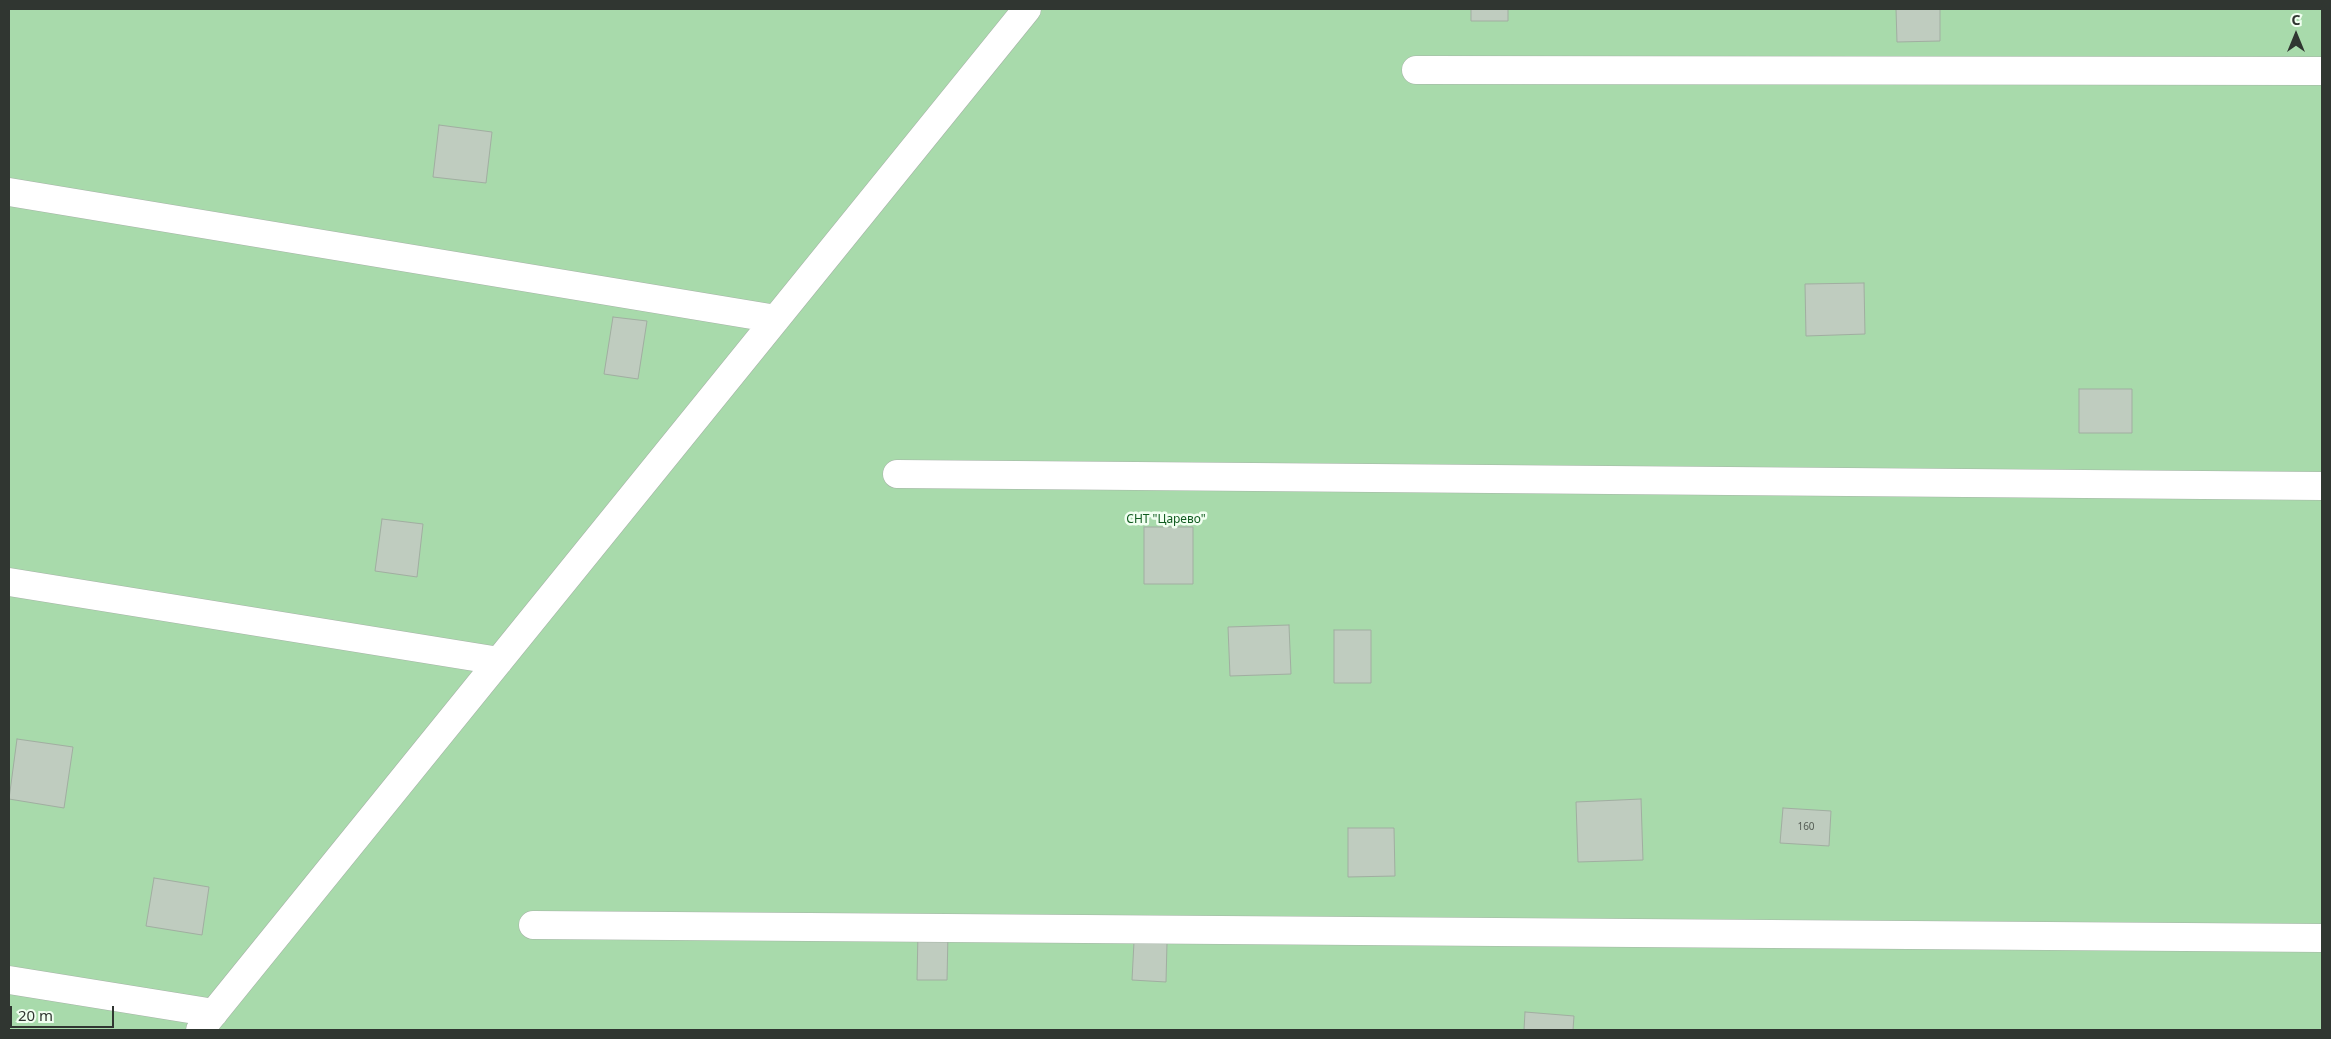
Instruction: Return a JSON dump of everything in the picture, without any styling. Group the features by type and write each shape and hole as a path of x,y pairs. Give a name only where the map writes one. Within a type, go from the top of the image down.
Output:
{"street":[{"path":"9,980 207,1022 1027,9"},
{"path":"1416,70 2322,71"},
{"path":"9,192 776,319"},
{"path":"897,474 2322,486"},
{"path":"9,582 499,661"},
{"path":"532,925 2322,938"}],"green space":[{"name":"СНТ \"Царево\"","path":"9,9 2322,9 2322,1030 9,1030"}],"building":[{"path":"1471,9 1508,9 1508,21 1471,21"},
{"path":"1896,9 1940,9 1940,41 1897,42"},
{"path":"439,125 492,132 486,183 433,177"},
{"path":"1864,283 1865,334 1806,336 1805,284"},
{"path":"613,317 647,321 638,379 604,374"},
{"path":"2079,389 2132,389 2132,433 2079,433"},
{"path":"382,519 423,524 417,577 375,571"},
{"path":"1144,527 1193,527 1193,584 1144,584"},
{"path":"1289,625 1291,674 1230,676 1228,627"},
{"path":"1334,630 1371,630 1371,683 1334,683"},
{"path":"17,739 73,747 64,808 9,799"},
{"path":"1641,799 1643,860 1578,862 1576,802"},
{"path":"1783,808 1831,811 1829,846 1780,843"},
{"path":"1348,828 1394,828 1395,876 1348,877"},
{"path":"154,878 209,887 202,935 146,926"},
{"path":"918,933 948,934 947,980 917,980"},
{"path":"1134,942 1167,943 1166,982 1132,980"},
{"path":"1525,1012 1574,1016 1573,1030 1524,1030"}]}
